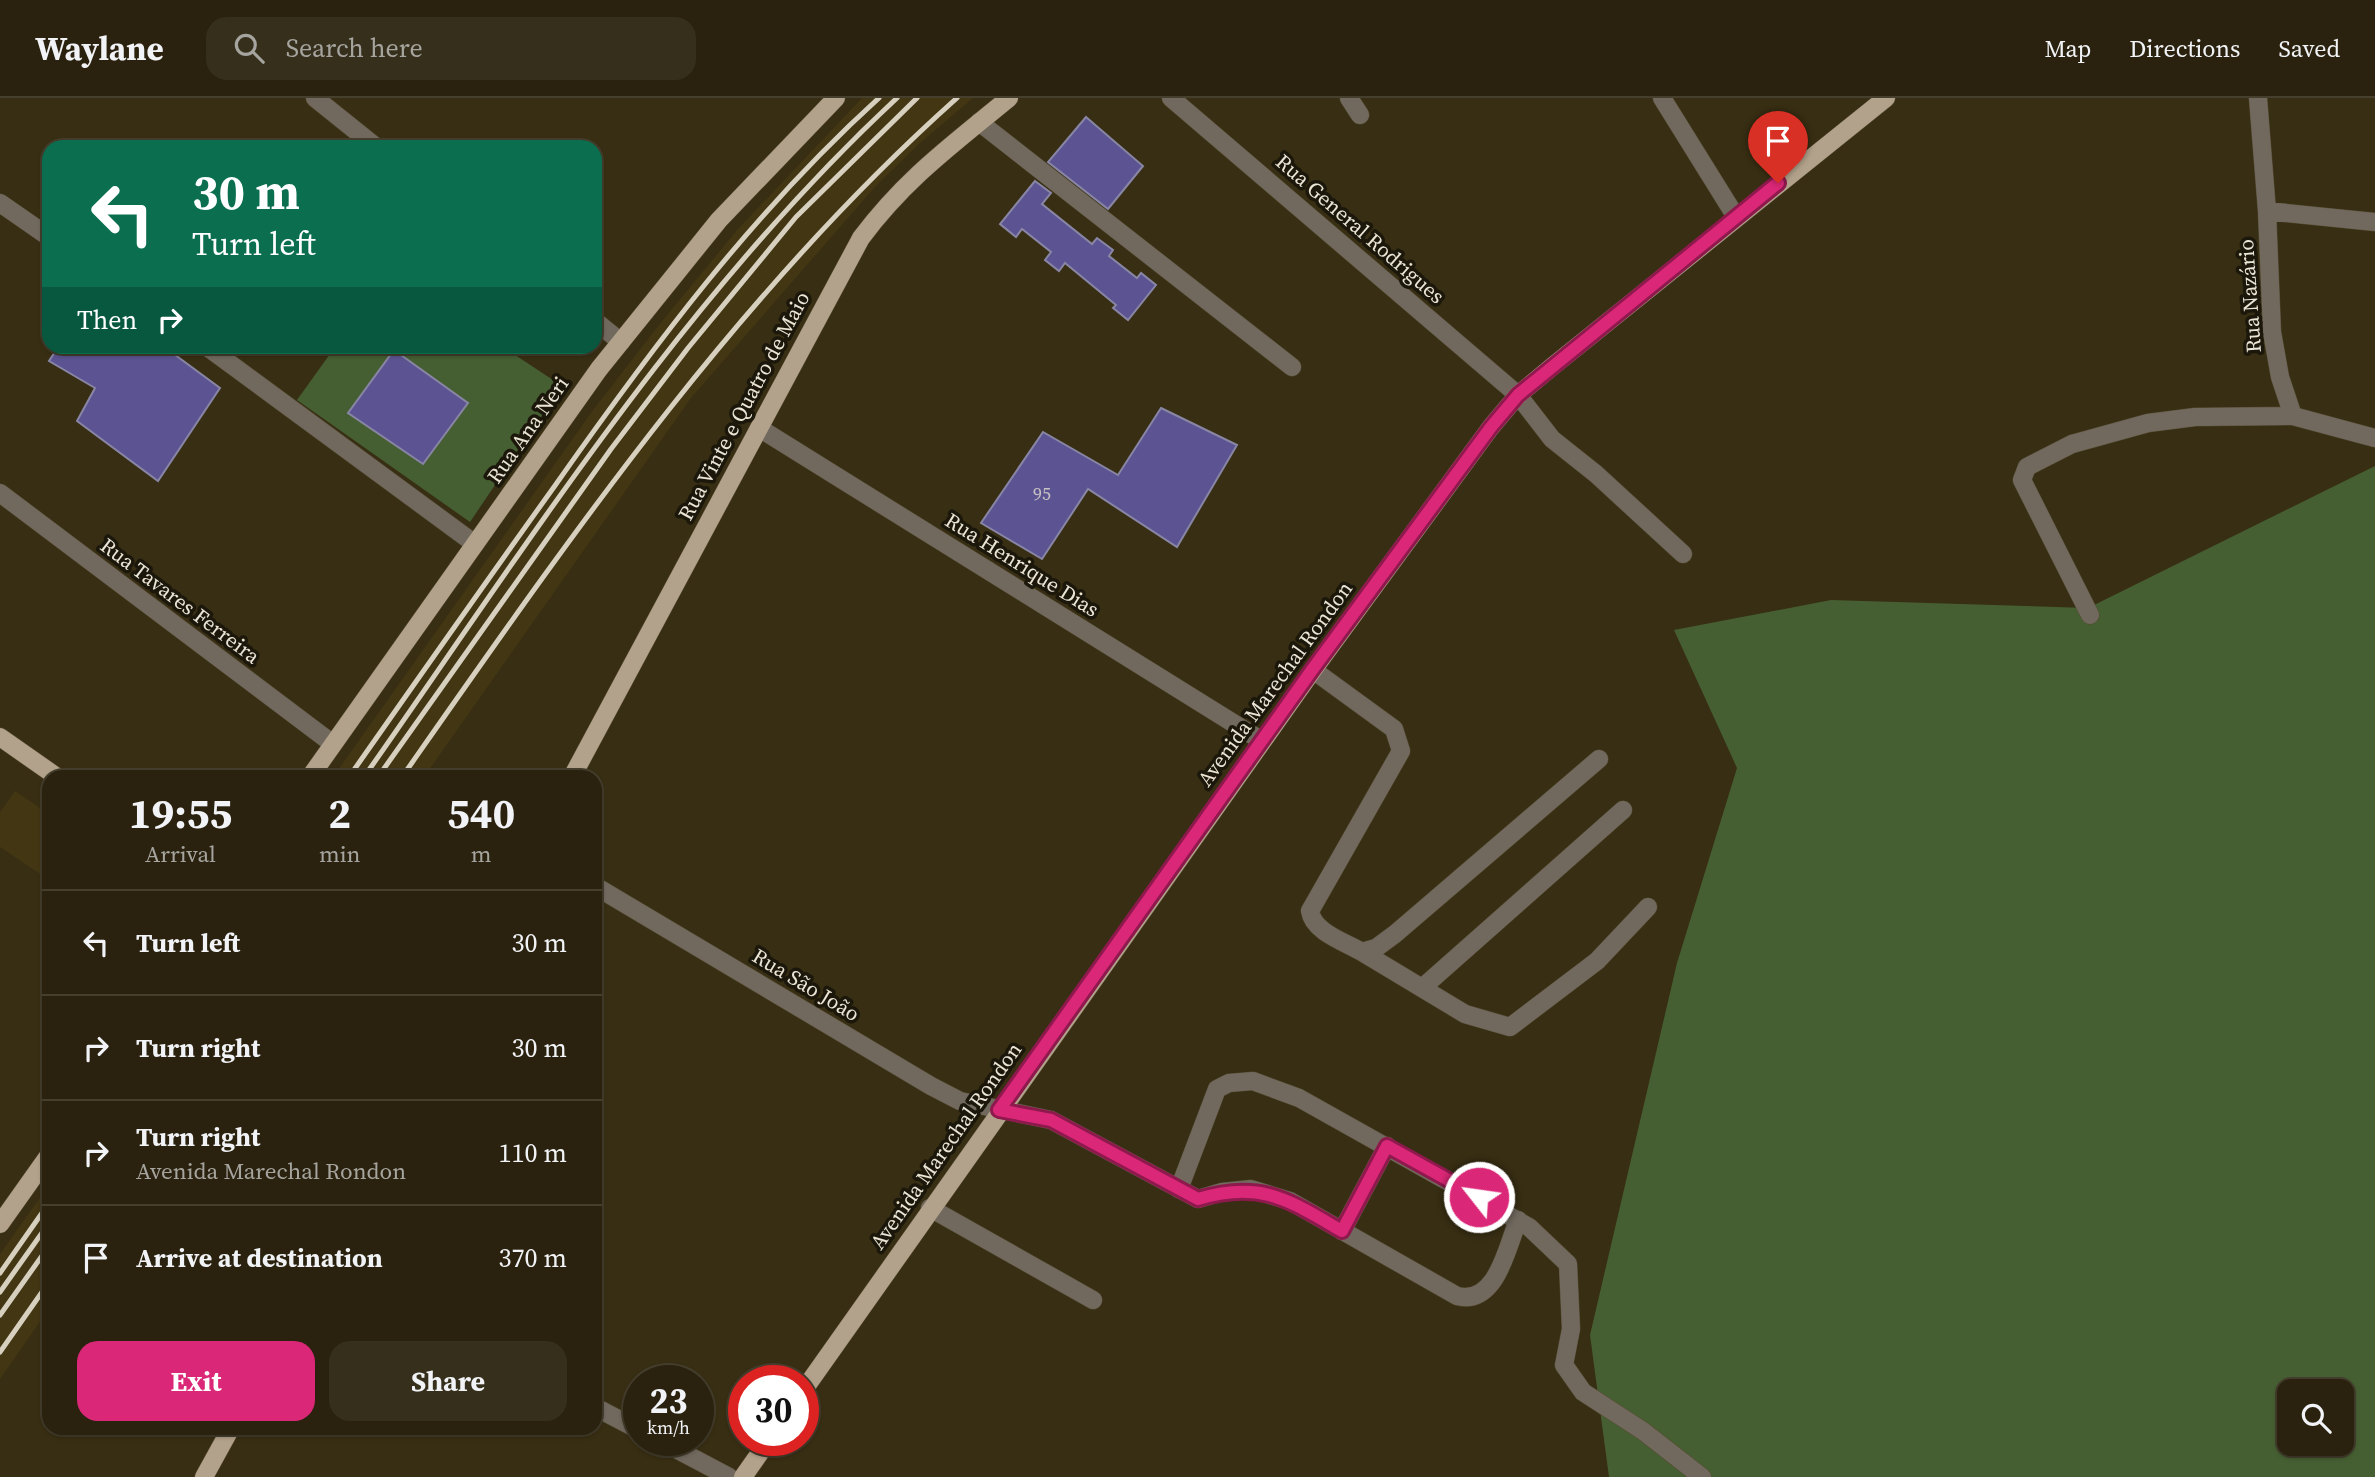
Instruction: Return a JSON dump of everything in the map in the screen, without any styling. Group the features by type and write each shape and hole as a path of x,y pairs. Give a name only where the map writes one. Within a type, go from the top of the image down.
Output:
{"main road":[{"name":"Rua Ana Neri","path":"315,770 621,342 719,220 836,98"},
{"name":"Rua Vinte e Quatro de Maio","path":"576,770 861,238 887,203 915,174 1009,98"},
{"name":"Avenida Marechal Rondon","path":"819,1368 1312,670 1475,448 1518,395 1735,217 1886,98"},
{"path":"0,737 47,770"},
{"path":"0,1224 42,1165"},
{"path":"204,1477 227,1435"},
{"path":"743,1477 758,1456"}],"street":[{"path":"315,98 367,140"},
{"name":"Rua General Rodrigues","path":"1171,98 1518,395 1552,439 1596,474 1683,554"},
{"path":"1349,98 1360,115"},
{"path":"1661,98 1735,217"},
{"name":"Rua Nazário","path":"2258,98 2267,211 2272,332 2280,377 2293,416"},
{"path":"979,122 1292,367"},
{"path":"0,203 42,232"},
{"name":"Rua Nazário","path":"2267,211 2375,222"},
{"path":"602,327 621,342"},
{"path":"217,354 475,544"},
{"path":"2090,615 2022,480 2023,471 2072,444 2148,423 2195,417 2293,416 2375,438"},
{"name":"Rua Henrique Dias","path":"759,428 1262,741"},
{"name":"Rua Tavares Ferreira","path":"0,493 333,744"},
{"path":"1312,670 1394,729 1400,740 1401,751 1310,911 1311,920 1320,928 1465,1014 1510,1027 1597,961 1648,907"},
{"path":"1362,952 1376,948 1395,934 1600,759"},
{"path":"1422,988 1623,810"},
{"name":"Rua São João","path":"602,890 960,1101 1051,1120 1198,1199 1222,1192 1251,1189 1290,1201 1457,1296 1468,1299 1480,1294 1495,1280 1518,1220"},
{"path":"1179,1189 1217,1089 1229,1083 1253,1081 1299,1098 1387,1146 1518,1220 1568,1264 1571,1329 1563,1365 1583,1392 1643,1431 1702,1477"},
{"path":"1342,1231 1387,1146"},
{"path":"930,1208 1093,1300"},
{"path":"602,1411 623,1422"},
{"path":"689,1456 729,1477"}],"shaded area":[{"path":"862,98 973,98 919,144 875,187 691,398 429,770 338,770 593,410 738,229"},
{"path":"15,791 42,809 42,875 0,847 0,812"},
{"path":"42,1195 42,1319 0,1379 0,1254"}],"green space":[{"path":"330,354 514,354 562,386 470,522 297,400"},
{"path":"2375,466 2375,1477 1609,1477 1590,1335 1677,963 1737,768 1674,630 1831,600 2088,608"}],"building":[{"path":"1086,117 1143,166 1108,209 1048,162"},
{"path":"1035,181 1051,193 1042,204 1092,244 1097,238 1113,250 1109,256 1137,278 1141,273 1156,285 1128,320 1113,308 1116,305 1065,263 1059,271 1045,260 1051,252 1022,229 1016,237 1000,224"},
{"path":"54,354 174,354 220,388 158,481 77,421 95,388 49,361"},
{"path":"391,354 400,354 468,403 423,464 348,413"},
{"path":"1161,408 1237,445 1177,547 1088,489 1042,559 981,523 1043,432 1118,475"}],"railway":[{"path":"354,770 666,333 789,187 879,98"},
{"path":"369,770 549,511 679,337 747,254 820,174 897,98"},
{"path":"383,770 611,449 688,348 796,217 917,98"},
{"path":"407,770 593,508 729,336 801,253 877,174 957,98"},
{"path":"0,1273 42,1213"},
{"path":"0,1292 42,1233"},
{"path":"0,1315 42,1256"},
{"path":"0,1352 42,1292"}],"route":[{"path":"1479,1197 1387,1146 1342,1231 1290,1201 1251,1189 1222,1192 1198,1199 1051,1120 999,1110 1312,670 1491,427 1518,395 1778,183"}]}
